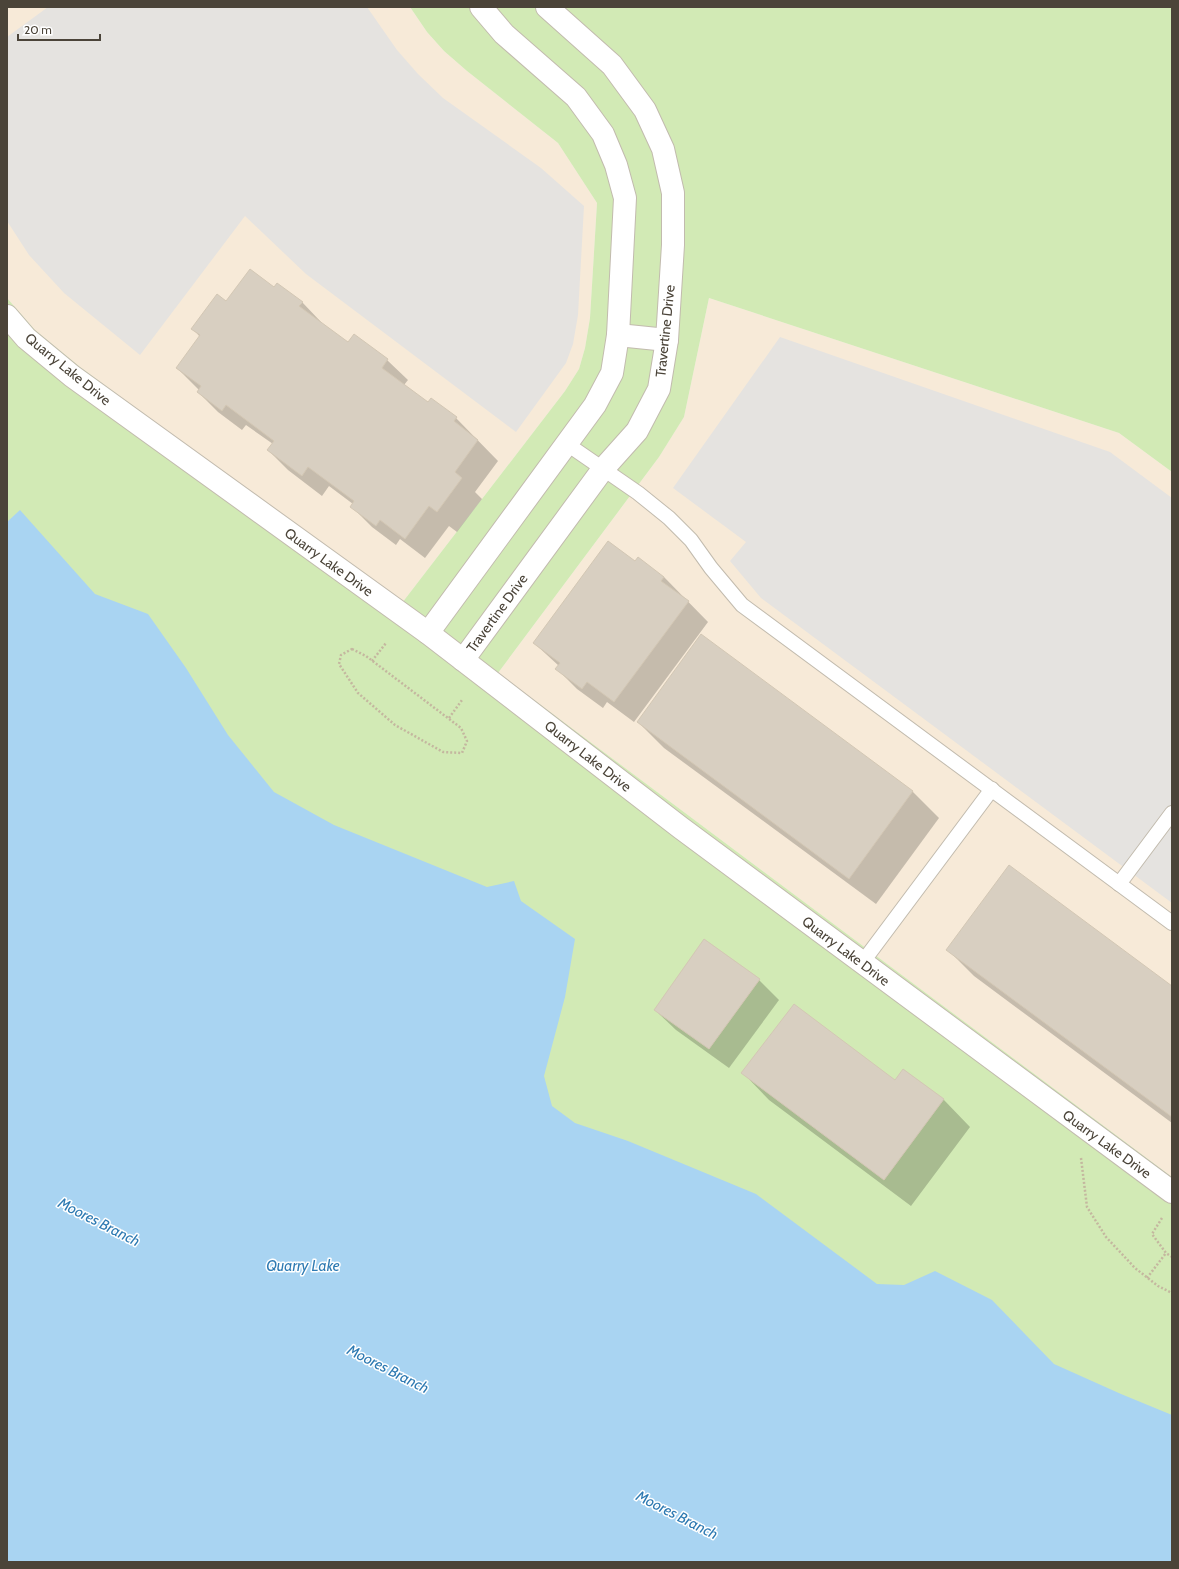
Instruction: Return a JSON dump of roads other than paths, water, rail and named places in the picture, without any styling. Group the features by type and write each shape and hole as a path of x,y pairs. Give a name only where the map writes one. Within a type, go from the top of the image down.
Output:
{"street":[{"path":"428,633 595,405 612,373 618,335 625,198 616,165 603,134 576,98 504,34 481,7"},
{"name":"Travertine Drive","path":"463,660 603,469 637,431 659,389 667,340 673,245 673,193 662,149 645,110 612,65 547,7"},
{"name":"Quarry Lake Drive","path":"7,316 26,338 72,376 428,633 681,828 1172,1192"},
{"path":"618,335 667,340"}],"lane":[{"path":"567,444 669,518 691,540 711,568 742,605 1172,923"},
{"path":"862,963 992,789"},
{"path":"1119,884 1172,813"}],"water":[{"name":"Quarry Lake","path":"20,510 95,594 148,614 186,668 228,735 274,792 334,825 487,887 514,881 521,901 575,939 565,997 544,1076 552,1106 575,1123 628,1141 756,1194 877,1284 904,1285 935,1271 992,1300 1054,1364 1172,1415 1172,1562 7,1562 7,522"}],"water label":[{"name":"Moores Branch","path":"99,1222"},
{"name":"Moores Branch","path":"388,1369"},
{"name":"Moores Branch","path":"677,1515"}]}
